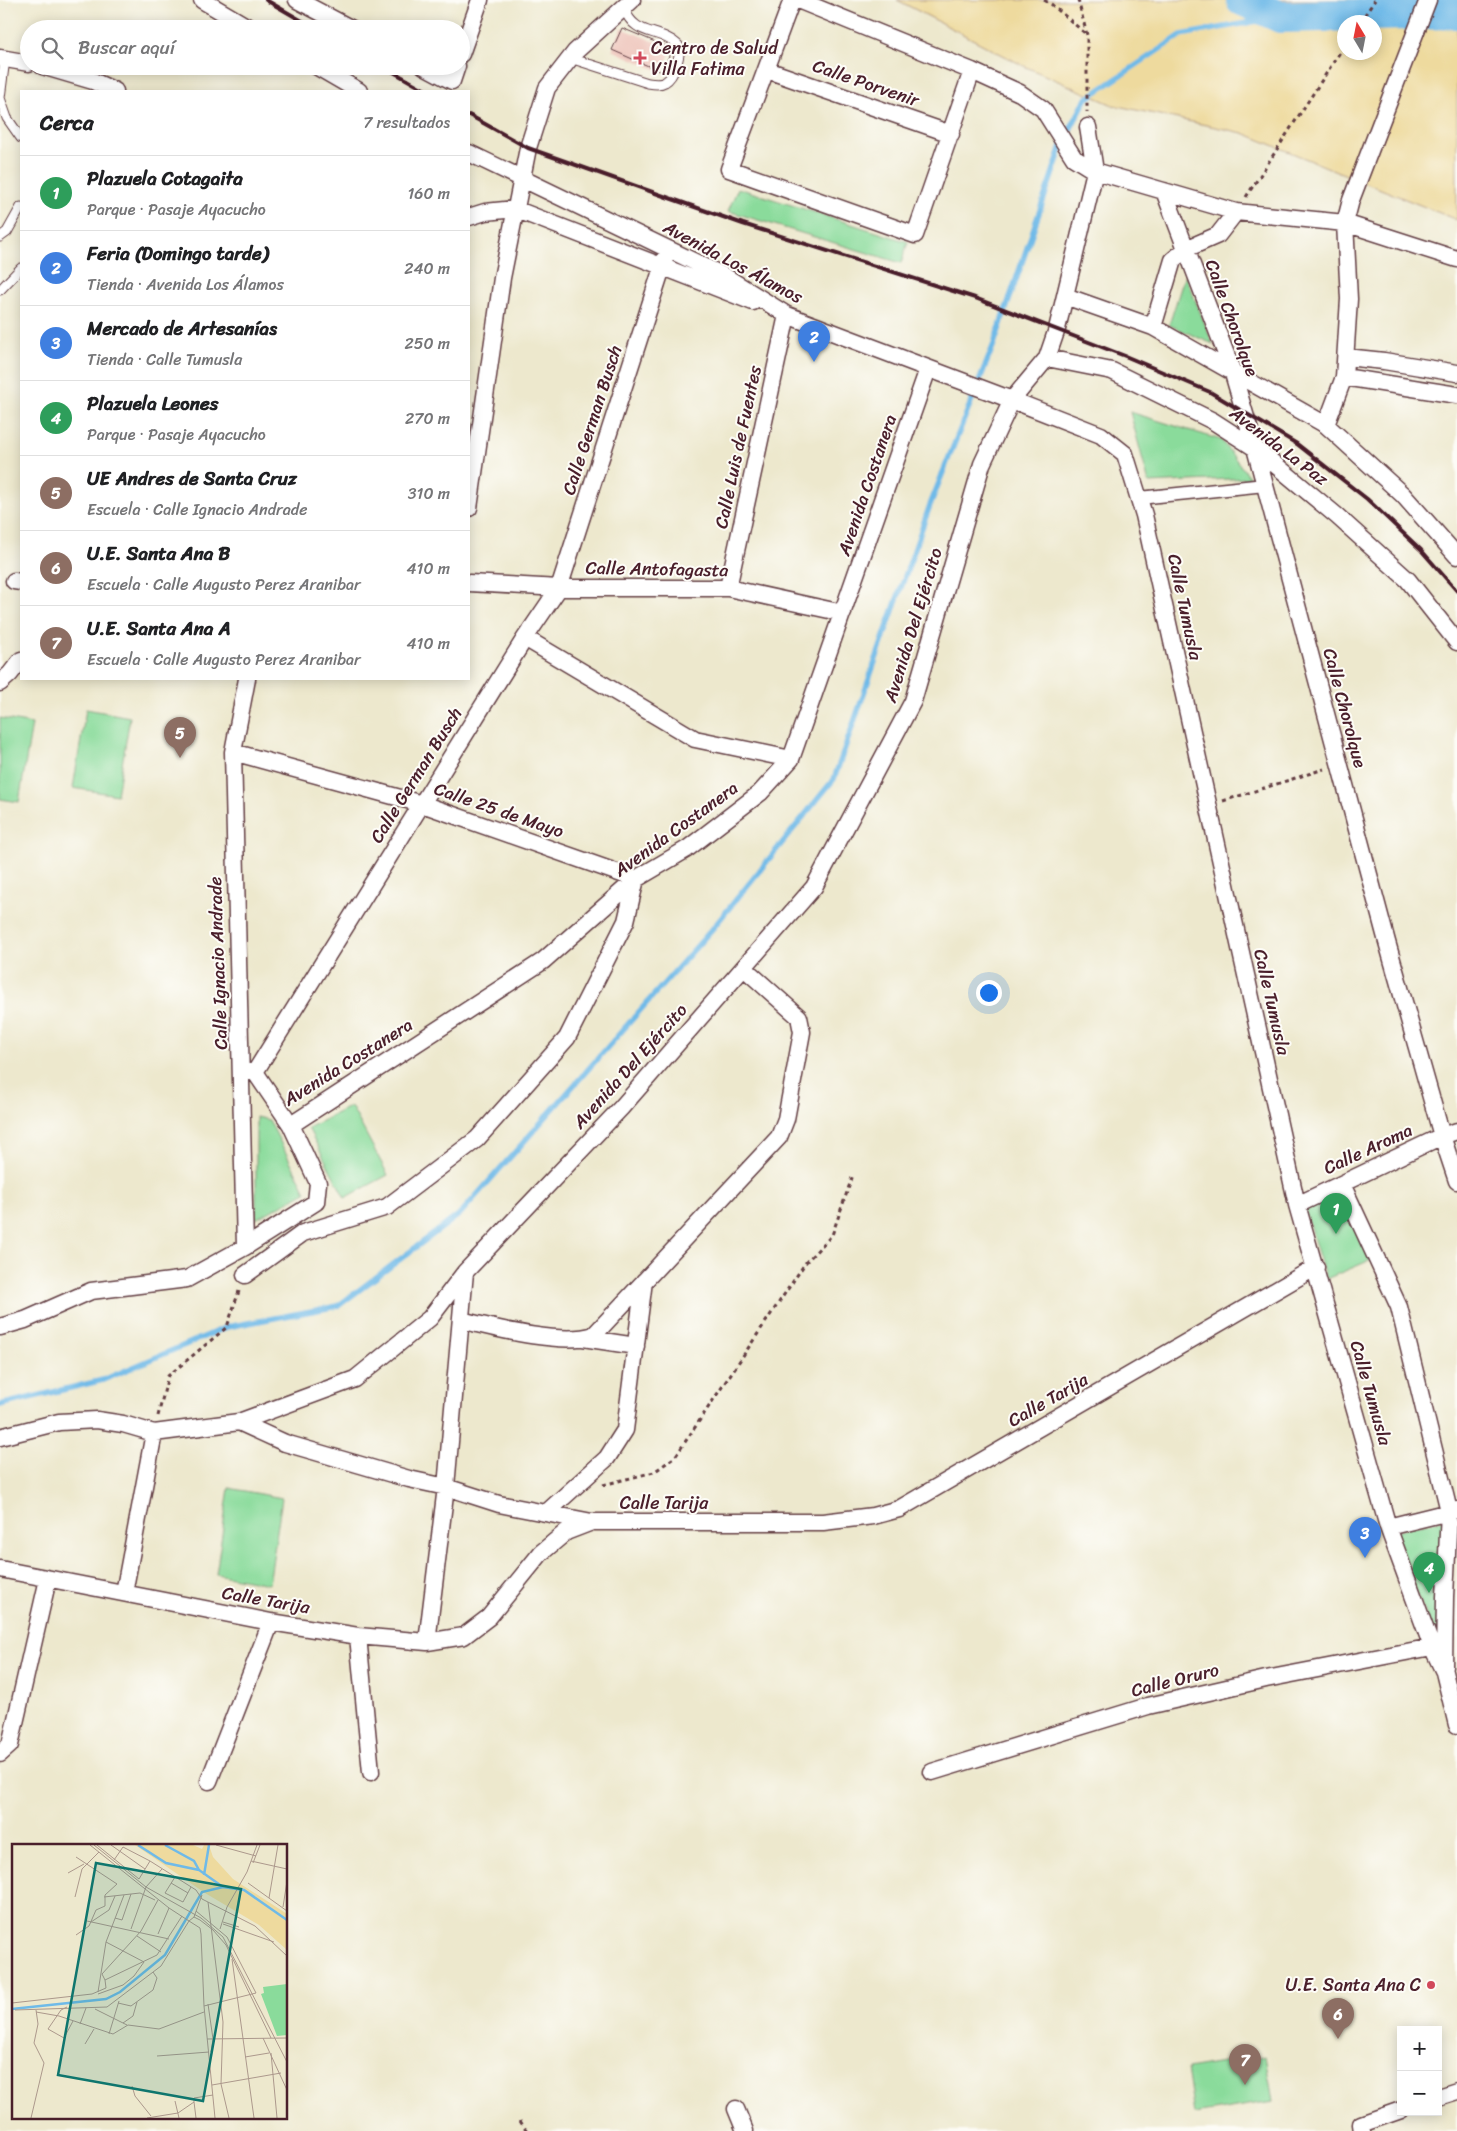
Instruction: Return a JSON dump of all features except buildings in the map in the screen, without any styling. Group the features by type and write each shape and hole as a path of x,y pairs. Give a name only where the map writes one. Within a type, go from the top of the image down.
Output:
{"street":[{"path":"202,0 236,20"},
{"path":"297,0 335,20"},
{"path":"470,28 480,0"},
{"path":"792,0 729,169 915,235 972,71"},
{"path":"798,0 1020,92 1043,109 1074,158 1095,171 1236,212 1345,223 1457,258"},
{"path":"1326,425 1344,377 1346,357 1350,299 1345,223 1351,200 1428,0"},
{"path":"470,501 502,278 528,148 547,88 570,58 628,4"},
{"path":"3,58 20,61"},
{"name":"Calle Porvenir","path":"767,70 951,134"},
{"path":"73,75 93,81 113,90"},
{"path":"331,75 357,90"},
{"path":"1012,400 1047,358 1057,329 1095,171 1088,127"},
{"name":"Avenida Los Álamos","path":"470,154 726,277 788,315 1012,400"},
{"name":"Calle Chorolque","path":"1164,191 1232,370 1255,448 1340,764 1450,1134 1457,1181"},
{"path":"470,218 485,212 516,209 662,268 788,315"},
{"name":"Calle Chorolque","path":"1153,327 1173,260 1186,250 1218,235 1236,212"},
{"name":"Calle German Busch","path":"248,1072 422,804 525,638 559,588 668,249"},
{"name":"Avenida La Paz","path":"1065,296 1153,327 1232,370 1326,425 1403,495 1457,556"},
{"name":"Calle Luis de Fuentes","path":"728,588 788,315"},
{"path":"1346,357 1457,373"},
{"name":"Avenida La Paz","path":"1047,358 1112,371 1213,421 1255,448 1337,516 1408,580 1457,642"},
{"name":"Avenida Costanera","path":"248,1072 291,1125 543,961 636,879 687,849 760,793 791,760 928,368"},
{"path":"1344,377 1457,395"},
{"name":"Calle Tumusla","path":"1012,400 1101,435 1125,454 1144,515 1297,1205 1388,1527 1432,1647 1444,1672"},
{"name":"Avenida Del Ejército","path":"0,1437 59,1422 97,1420 123,1424 154,1433 239,1422 355,1379 430,1318 465,1272 621,1108 814,887 914,701 982,464 1012,400"},
{"path":"1139,498 1265,485"},
{"name":"Calle Antofagasta","path":"470,583 559,588 728,588 843,613"},
{"path":"525,638 695,739 791,760"},
{"path":"0,683 20,661"},
{"name":"Calle Ignacio Andrade","path":"245,1247 248,1072 232,752 247,680"},
{"name":"Calle 25 de Mayo","path":"232,752 422,804 636,879"},
{"path":"245,1275 303,1233 387,1207 477,1139 568,1038 626,921 636,879"},
{"path":"583,1338 594,1334 778,1137 786,1119 802,1032 799,1017 744,968"},
{"path":"0,1328 25,1320 91,1291 187,1279 245,1247 316,1202 318,1183 291,1125"},
{"name":"Calle Aroma","path":"1297,1205 1450,1134"},
{"path":"1342,1184 1399,1306 1453,1511 1445,1597 1444,1672 1457,1725"},
{"name":"Calle Tarija","path":"0,1569 271,1622 358,1636 427,1642 464,1636 489,1618 542,1553 566,1532 592,1522 824,1522 873,1516 899,1508 1316,1267"},
{"path":"427,1642 446,1486 465,1272"},
{"path":"546,1513 607,1458 626,1430 644,1281"},
{"path":"461,1320 520,1334 583,1338 636,1346"},
{"path":"239,1422 285,1443 409,1479 446,1486 499,1504 592,1522"},
{"path":"124,1593 154,1433"},
{"path":"1388,1527 1453,1511"},
{"path":"0,1754 10,1745 48,1579"},
{"path":"209,1781 271,1622"},
{"path":"358,1636 371,1772"},
{"name":"Calle Oruro","path":"932,1772 1148,1706 1266,1679 1432,1647"},
{"path":"1442,2096 1457,2091"},
{"path":"736,2109 745,2131"},
{"path":"1362,2131 1361,2124 1397,2111"}],"lane":[{"path":"570,58 648,83 660,84 669,78 679,56 678,45 635,27 627,16 628,4"},
{"path":"3,58 0,98 7,118 20,137"},
{"path":"0,237 7,232 20,209"},
{"path":"0,290 20,269"}],"path":[{"path":"1044,0 1086,35"},
{"path":"1078,0 1086,35 1088,127"},
{"path":"1365,15 1375,0"},
{"path":"1236,212 1337,57"},
{"path":"1208,806 1340,764"},
{"path":"601,1486 654,1472 675,1457 806,1262 832,1235 853,1175"},
{"path":"154,1433 168,1376 227,1327 245,1275"},
{"path":"520,2121 526,2131"}],"green space":[{"path":"738,188 908,242 901,263 728,211"},
{"path":"1185,275 1213,344 1169,325"},
{"path":"1130,412 1221,440 1250,478 1149,483"},
{"path":"86,709 130,717 117,795 73,788"},
{"path":"0,718 32,724 19,802 0,799"},
{"path":"351,1106 388,1175 345,1198 308,1128"},
{"path":"256,1117 269,1120 306,1192 256,1219"},
{"path":"1339,1190 1373,1259 1326,1279 1304,1208"},
{"path":"229,1488 282,1498 269,1584 216,1574"},
{"path":"1444,1519 1440,1655 1394,1531"},
{"path":"1265,2056 1273,2101 1194,2114 1187,2069"}],"sand":[{"path":"897,0 1457,0 1457,220 1243,133 1113,105 1026,67"}],"waterway":[{"path":"1242,0 1280,17 1457,13"},
{"path":"0,1405 103,1380 227,1327 338,1306 460,1214 713,928 834,779 930,505 994,344 1063,143 1086,99 1181,35 1280,17"}],"railway":[{"path":"266,0 300,20"},
{"path":"399,75 425,90"},
{"path":"470,116 528,148 743,224 975,298 1125,356 1210,392 1297,444 1367,499 1421,550 1457,591"}],"place":[{"name":"Centro de Salud Villa Fatima","path":"640,58"},
{"name":"Feria (Domingo tarde)","path":"814,362"},
{"name":"UE Andres de Santa Cruz","path":"180,758"},
{"name":"Plazuela Cotagaita","path":"1336,1234"},
{"name":"Mercado de Artesanías","path":"1365,1558"},
{"name":"Plazuela Leones","path":"1429,1593"},
{"name":"U.E. Santa Ana C","path":"1431,1985"},
{"name":"U.E. Santa Ana B","path":"1338,2039"},
{"name":"U.E. Santa Ana A","path":"1245,2085"}]}
